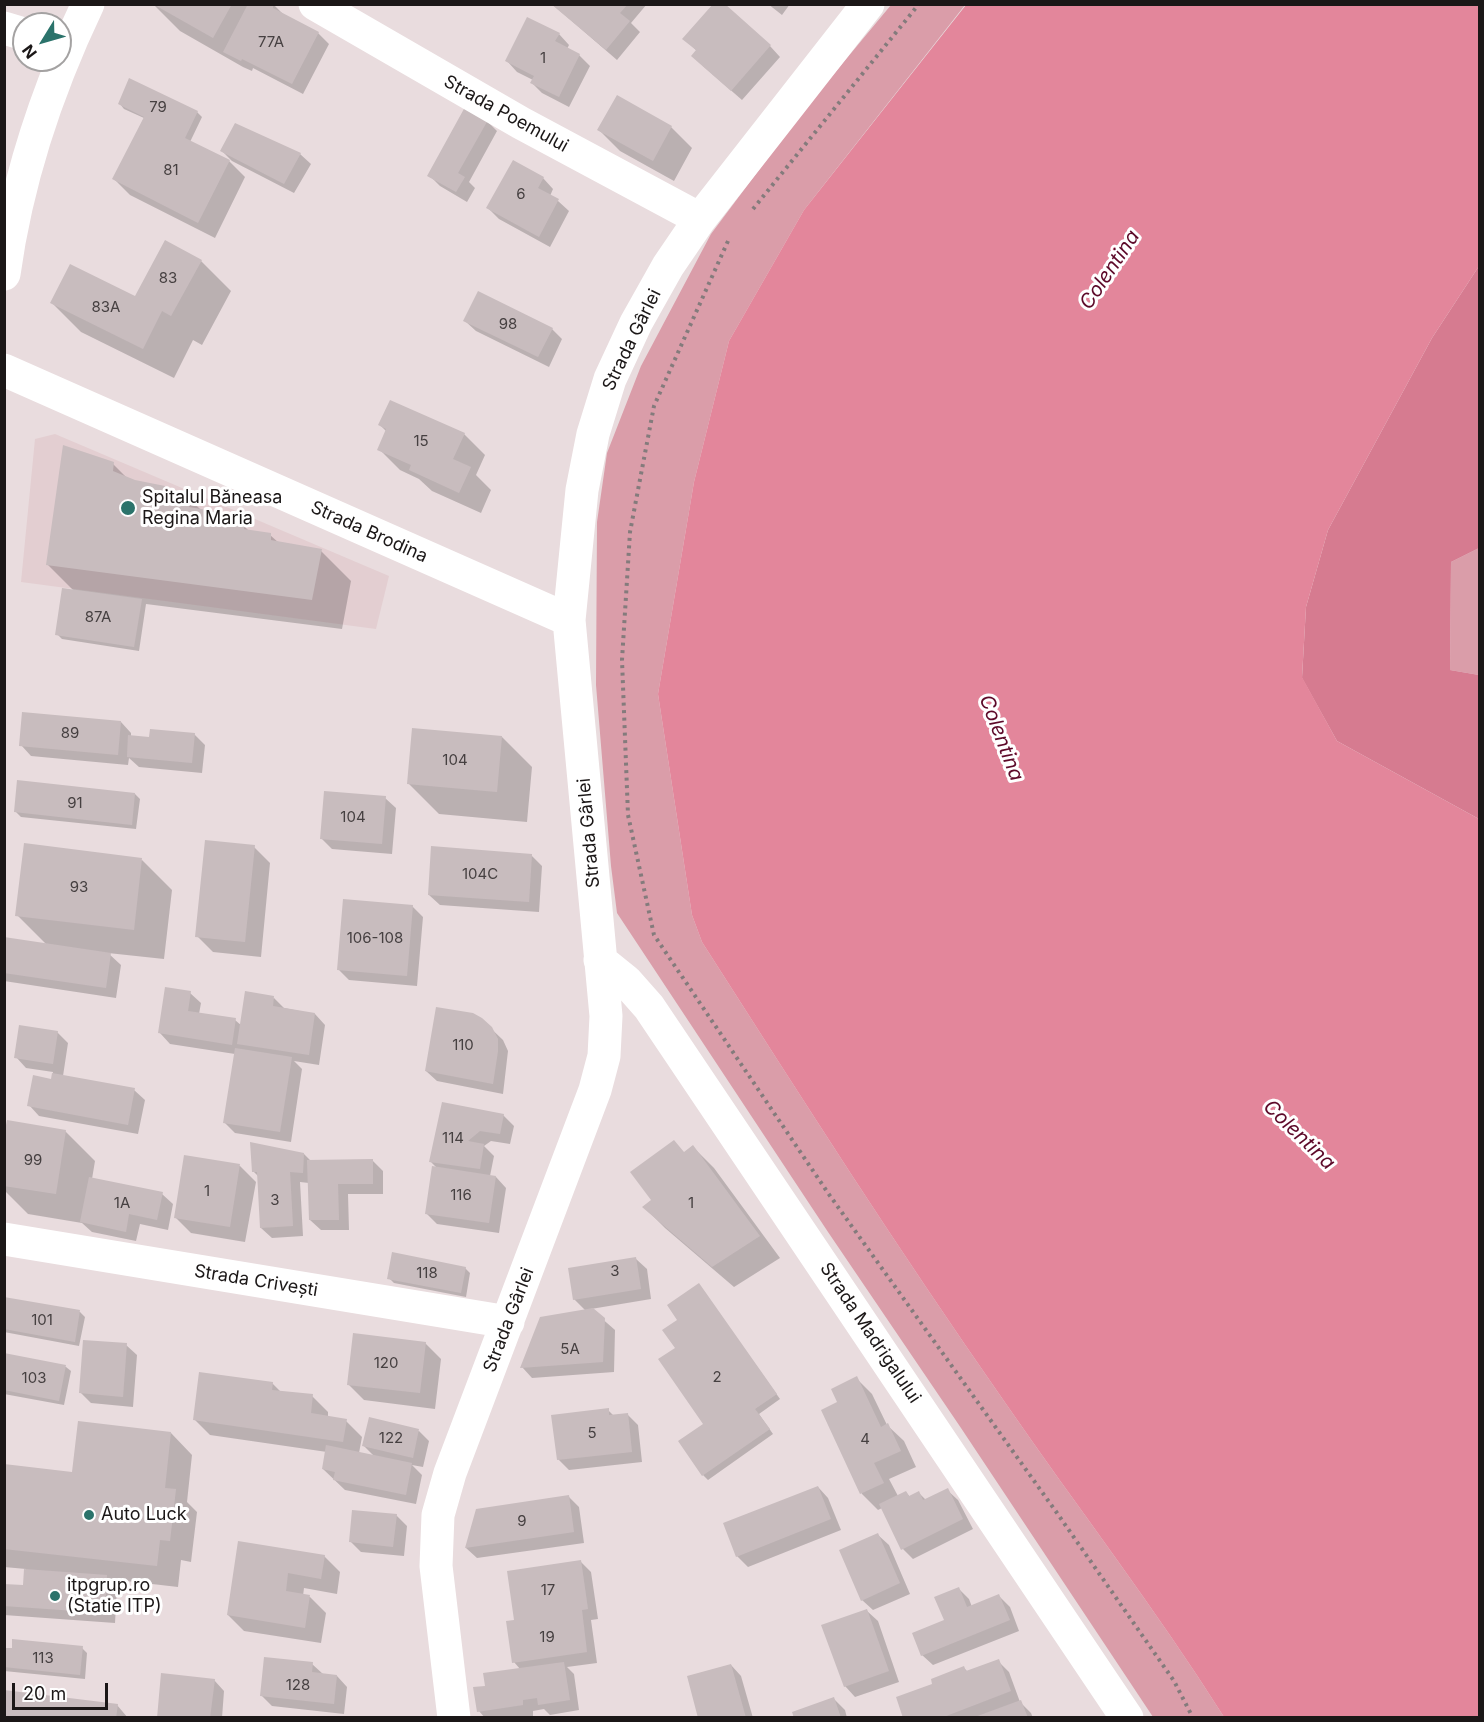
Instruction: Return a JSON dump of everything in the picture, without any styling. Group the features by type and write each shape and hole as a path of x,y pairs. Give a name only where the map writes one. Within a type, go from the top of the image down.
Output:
{"street":[{"path":"72,33 88,4"},
{"name":"Strada Poemului","path":"315,4 521,123 700,219"},
{"name":"Strada Gârlei","path":"454,1718 436,1566 438,1515 450,1473 595,1090 604,1056 606,1016 569,620 575,541 583,481 593,434 610,380 636,323 668,266 700,219 868,4"},
{"path":"4,274 11,196 40,122 56,72"},
{"name":"Strada Brodina","path":"4,370 569,620"},
{"name":"Strada Madrigalului","path":"600,960 626,981 650,1007 1127,1718"},
{"name":"Strada Crivești","path":"4,1239 508,1322"}],"path":[{"path":"751,212 919,4"},
{"path":"729,239 654,406 630,532 622,660 628,815 654,935 828,1193 1155,1653 1174,1681 1193,1718"}],"shaded area":[{"path":"891,5 965,5 804,210 729,341 694,482 658,694 692,915 702,942 888,1231 1004,1401 1171,1637 1224,1717 1153,1717 617,913 596,685 597,522 607,453 641,366 711,234 803,111"},
{"path":"1479,266 1479,548 1451,562 1450,670 1479,675 1479,819 1337,741 1302,678 1306,607 1328,530 1432,338"},
{"name":"Spitalul Băneasa Regina Maria","path":"55,434 389,576 376,629 21,582 35,439"},
{"path":"1479,548 1479,675 1450,670 1451,562"}],"water":[{"name":"Colentina","path":"966,5 1479,5 1479,266 1432,338 1328,530 1306,607 1302,677 1337,741 1479,819 1479,1717 1224,1717 1171,1637 1004,1401 888,1231 702,942 692,915 658,694 694,482 729,341 804,210"}],"building":[{"path":"153,4 232,4 213,38"},
{"path":"248,4 273,4 273,8 319,32 292,84 223,52"},
{"path":"551,4 628,4 620,13 630,21 606,50"},
{"path":"713,4 725,4 771,45 731,91 691,56 696,50 682,39"},
{"path":"527,17 560,33 555,41 580,54 559,97 530,83 534,76 505,61"},
{"path":"129,78 198,111 185,138 230,160 198,223 112,179 144,117 118,104"},
{"path":"617,95 672,126 653,161 597,130"},
{"path":"465,107 488,120 458,173 465,177 456,192 427,176"},
{"path":"235,123 301,153 284,184 220,151"},
{"path":"513,160 544,177 538,188 559,199 539,237 486,208"},
{"path":"165,240 202,260 171,316 162,311 143,349 50,303 70,264 135,296"},
{"path":"478,291 553,328 538,357 463,321"},
{"path":"390,400 465,433 453,459 471,467 459,493 409,470 411,465 377,450 386,429 378,425"},
{"name":"Spitalul Băneasa Regina Maria","path":"63,445 114,462 113,471 135,480 165,486 164,493 191,498 189,507 226,513 226,521 245,525 244,529 271,533 271,540 322,549 312,600 46,565"},
{"path":"62,588 142,599 134,647 55,635"},
{"path":"22,712 121,721 118,755 19,746"},
{"path":"412,728 502,736 497,792 407,784"},
{"path":"150,729 195,733 192,763 127,757 128,735 149,737"},
{"path":"17,780 135,793 132,825 14,812"},
{"path":"324,791 386,796 382,844 320,839"},
{"path":"205,840 255,845 245,942 195,937"},
{"path":"24,843 142,858 134,930 15,916"},
{"path":"431,846 532,854 529,902 428,895"},
{"path":"343,899 413,905 407,976 337,970"},
{"path":"4,937 111,953 106,988 4,973"},
{"path":"165,987 191,991 188,1011 236,1018 232,1045 158,1033"},
{"path":"245,991 274,996 273,1006 315,1013 309,1055 237,1044"},
{"path":"436,1007 473,1013 492,1027 498,1039 493,1084 425,1071"},
{"path":"19,1025 58,1031 53,1064 14,1058"},
{"path":"235,1048 292,1057 280,1132 223,1123"},
{"path":"52,1073 135,1088 128,1125 27,1106 33,1075 51,1079"},
{"path":"442,1102 504,1114 500,1134 480,1131 468,1141 484,1144 480,1169 429,1162"},
{"path":"7,1120 66,1130 56,1194 4,1186 4,1135"},
{"path":"674,1140 684,1152 693,1145 760,1236 712,1267 642,1207 651,1200 630,1172"},
{"path":"250,1142 304,1153 303,1173 290,1172 293,1226 260,1228 257,1172 252,1172"},
{"path":"184,1155 240,1164 230,1227 174,1218"},
{"path":"373,1159 373,1184 338,1184 339,1220 309,1220 307,1160"},
{"path":"432,1166 496,1176 489,1223 425,1214"},
{"path":"89,1177 163,1192 157,1220 129,1214 126,1232 80,1222"},
{"path":"392,1252 466,1267 461,1293 387,1279"},
{"path":"636,1257 641,1289 573,1300 568,1268"},
{"path":"699,1283 777,1394 755,1409 770,1429 702,1476 678,1441 703,1424 658,1359 675,1348 662,1330 677,1320 667,1305"},
{"path":"4,1297 80,1310 75,1342 4,1329"},
{"path":"593,1308 605,1318 603,1362 520,1368 540,1317"},
{"path":"353,1333 426,1342 420,1393 347,1385"},
{"path":"83,1340 127,1343 123,1397 79,1393"},
{"path":"4,1353 66,1365 59,1401 4,1390"},
{"path":"199,1372 273,1382 272,1390 313,1394 311,1413 347,1419 343,1442 193,1420"},
{"path":"857,1376 881,1427 888,1423 901,1451 874,1463 884,1483 860,1494 821,1410 837,1402 831,1389"},
{"path":"609,1408 609,1415 628,1413 632,1452 557,1460 551,1415"},
{"path":"369,1417 419,1429 413,1458 362,1446"},
{"name":"Auto Luck","path":"78,1421 171,1432 165,1488 176,1489 170,1541 160,1540 157,1566 4,1549 4,1464 72,1472"},
{"path":"326,1445 412,1463 406,1495 333,1480 335,1472 322,1469"},
{"path":"818,1486 831,1519 736,1557 723,1523"},
{"path":"948,1488 963,1519 901,1550 879,1504 906,1491 909,1496 919,1491 923,1500"},
{"path":"569,1495 574,1532 465,1548 476,1509"},
{"path":"352,1510 397,1514 393,1547 349,1542"},
{"path":"878,1533 900,1583 861,1601 839,1550"},
{"path":"238,1541 325,1555 321,1579 288,1573 286,1591 310,1595 305,1628 227,1615"},
{"path":"581,1560 588,1609 582,1610 587,1652 512,1663 506,1621 514,1620 507,1571"},
{"name":"itpgrup.ro (Statie ITP)","path":"24,1569 107,1575 105,1613 4,1606 4,1584 23,1585"},
{"path":"959,1587 967,1607 999,1594 1010,1620 921,1656 912,1633 944,1620 934,1597"},
{"path":"867,1609 889,1671 844,1687 821,1625"},
{"path":"12,1639 83,1646 80,1675 4,1667 4,1648 12,1648"},
{"path":"264,1657 313,1662 312,1672 337,1675 334,1704 260,1696"},
{"path":"999,1659 1011,1691 941,1718 903,1718 896,1697 932,1684 931,1679 964,1666 966,1671"},
{"path":"564,1662 570,1700 538,1705 537,1698 523,1700 523,1705 477,1712 473,1687 485,1686 483,1673"},
{"path":"731,1664 746,1718 698,1718 687,1676"},
{"path":"161,1673 215,1679 210,1718 157,1718"},
{"path":"4,1690 118,1704 116,1718 4,1718"},
{"path":"834,1697 841,1718 794,1718 792,1712"},
{"path":"1021,1700 1028,1718 975,1718 975,1717"}],"place":[{"name":"Spitalul Băneasa Regina Maria","path":"128,508"},
{"name":"Auto Luck","path":"89,1515"},
{"name":"itpgrup.ro (Statie ITP)","path":"55,1596"}]}
